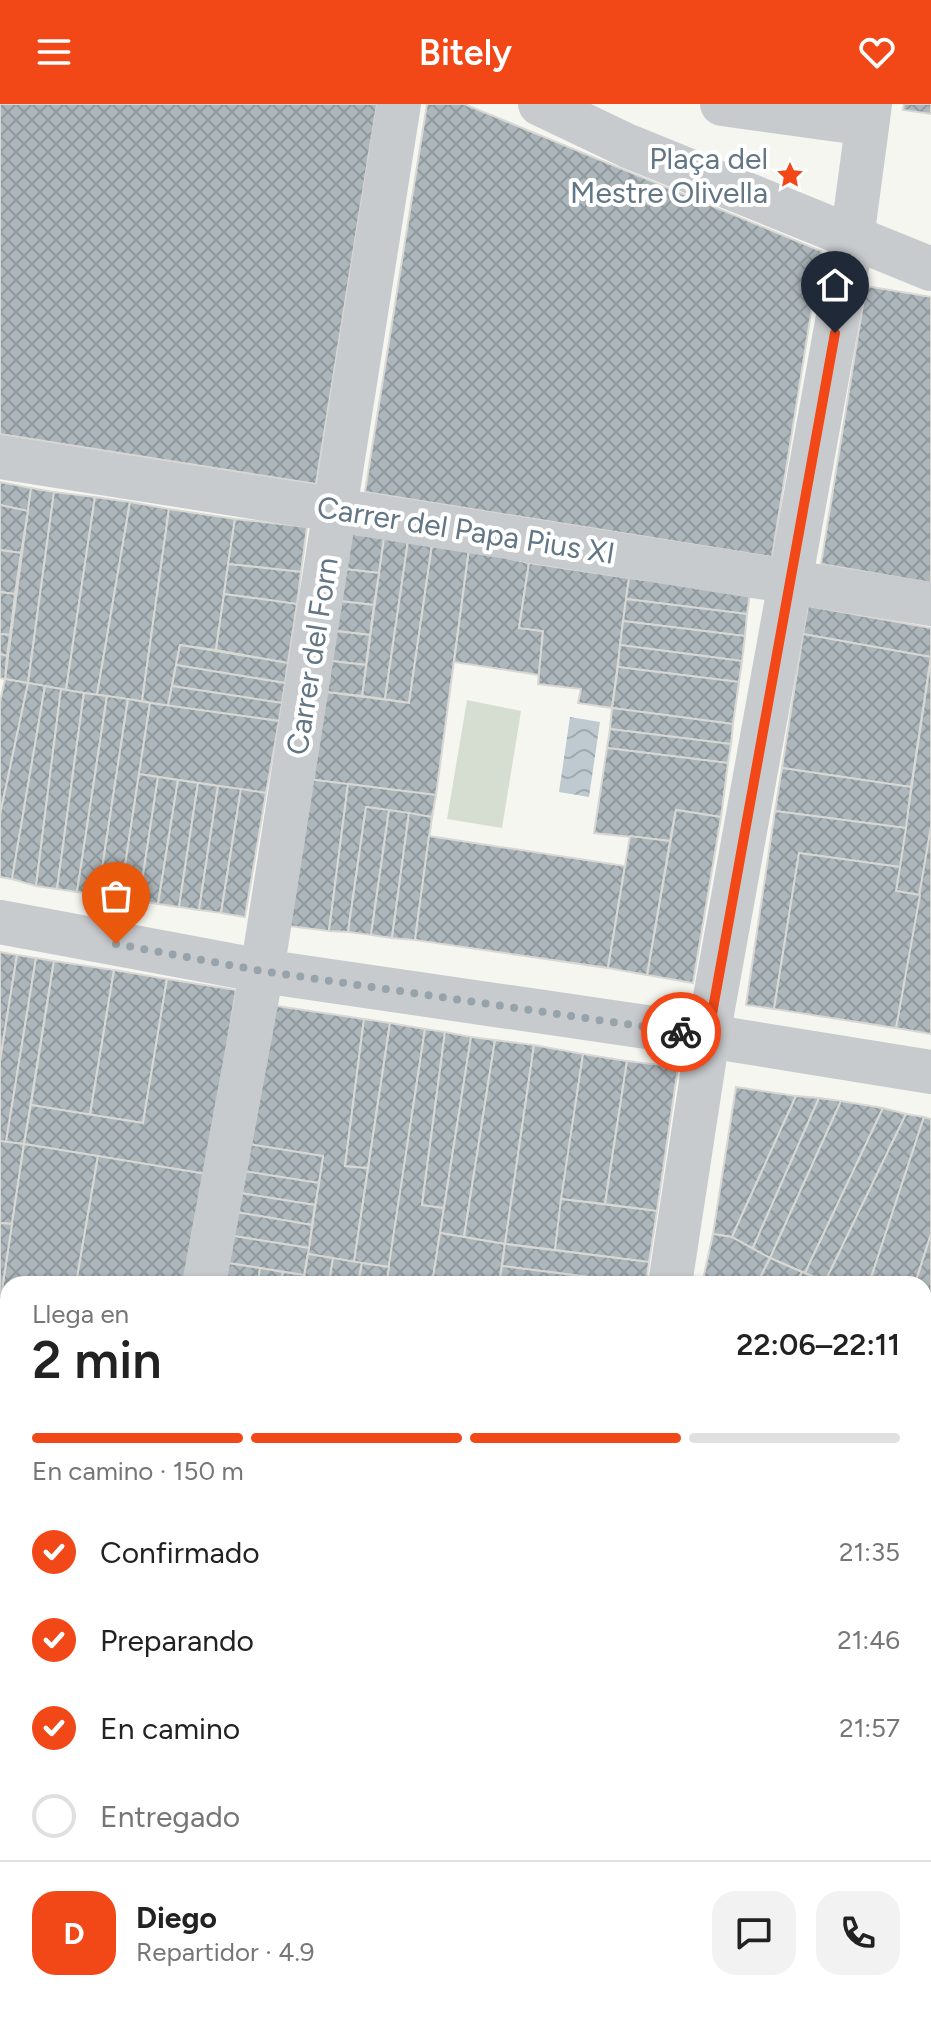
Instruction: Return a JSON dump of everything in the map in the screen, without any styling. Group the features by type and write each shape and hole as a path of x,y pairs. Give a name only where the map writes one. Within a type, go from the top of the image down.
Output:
{"street":[{"name":"Carrer del Forn","path":"205,1276 262,971 399,104"},
{"path":"540,104 628,146 931,269"},
{"path":"671,1276 708,1036 852,239 868,114 722,104"},
{"name":"Carrer del Papa Pius XI","path":"0,457 931,604"},
{"path":"0,922 262,971 931,1072"}],"shaded area":[{"path":"467,700 521,711 502,828 447,819"}],"water":[{"path":"570,717 600,722 589,797 559,792"}],"building":[{"path":"0,104 377,104 316,484 0,434"},
{"path":"427,104 464,104 821,251 772,557 365,492"},
{"path":"904,104 931,104 931,114 903,110"},
{"path":"866,286 931,297 931,583 821,564"},
{"path":"0,482 31,488 28,511 0,505"},
{"path":"31,488 54,492 28,683 5,679"},
{"path":"54,492 95,497 66,690 28,683"},
{"path":"95,497 130,502 97,695 66,690"},
{"path":"130,502 169,509 142,701 97,695"},
{"path":"0,505 28,511 21,553 0,550"},
{"path":"169,509 235,519 216,650 180,645 168,706 142,701"},
{"path":"235,519 307,527 301,572 228,564"},
{"path":"340,532 384,538 379,573 335,568"},
{"path":"384,538 408,541 385,699 362,696"},
{"path":"408,541 432,545 409,703 385,699"},
{"path":"432,545 469,549 436,795 307,779 319,691 409,703"},
{"path":"469,549 529,563 519,628 543,631 539,675 454,662"},
{"path":"0,550 21,553 15,594 0,592"},
{"path":"529,563 629,578 612,708 578,703 581,689 538,684 543,631 519,628"},
{"path":"228,564 301,572 297,604 224,594"},
{"path":"335,568 379,573 374,605 331,600"},
{"path":"629,578 750,593 747,614 626,599"},
{"path":"0,592 15,594 10,635 0,634"},
{"path":"224,594 297,604 288,663 216,650"},
{"path":"626,599 747,614 745,636 623,621"},
{"path":"331,600 374,605 370,635 327,630"},
{"path":"808,606 931,628 931,657 803,634"},
{"path":"623,621 745,636 742,661 620,645"},
{"path":"327,630 370,635 366,665 323,660"},
{"path":"0,634 10,635 7,656 0,654"},
{"path":"803,634 931,657 911,787 782,768"},
{"path":"180,645 288,663 285,683 176,665"},
{"path":"620,645 742,661 739,682 618,667"},
{"path":"0,654 7,656 5,679 0,678"},
{"path":"931,658 931,827 920,895 896,891"},
{"path":"323,660 366,665 362,696 319,691"},
{"path":"176,665 285,683 282,703 172,686"},
{"path":"618,667 739,682 733,724 612,708"},
{"path":"5,679 28,683 0,815 0,702"},
{"path":"28,683 45,686 12,879 0,877 0,815"},
{"path":"45,686 61,689 36,886 12,879"},
{"path":"172,686 282,703 279,721 168,706"},
{"path":"61,689 84,693 57,889 36,886"},
{"path":"84,693 107,696 77,892 57,889"},
{"path":"107,696 128,699 98,895 77,892"},
{"path":"128,699 150,703 120,898 98,895"},
{"path":"150,703 279,721 266,793 139,774"},
{"path":"612,708 733,724 731,744 610,729"},
{"path":"610,729 731,744 728,763 607,748"},
{"path":"607,748 728,763 721,817 676,810 670,841 594,833"},
{"path":"782,768 911,787 906,828 775,811"},
{"path":"139,774 158,777 139,901 120,898"},
{"path":"158,777 178,780 158,904 139,901"},
{"path":"307,779 348,784 329,931 288,926"},
{"path":"178,780 198,783 179,907 158,904"},
{"path":"198,783 218,786 199,910 179,907"},
{"path":"348,784 436,795 432,817 366,807 348,932 329,931"},
{"path":"218,786 241,789 221,913 199,910"},
{"path":"241,789 266,793 245,917 221,913"},
{"path":"366,807 389,810 371,935 348,932"},
{"path":"389,810 409,813 392,938 371,935"},
{"path":"676,810 721,817 693,983 647,975"},
{"path":"775,811 906,828 900,867 799,853 774,1009 746,1005"},
{"path":"409,813 432,817 415,940 392,938"},
{"path":"931,827 931,1034 896,1028"},
{"path":"429,836 625,866 608,968 415,940"},
{"path":"630,836 670,841 647,975 608,968"},
{"path":"799,853 900,867 896,891 920,895 896,1028 774,1009"},
{"path":"0,952 17,955 0,1061"},
{"path":"17,955 36,958 6,1142 0,1141 0,1061"},
{"path":"36,958 54,961 24,1144 6,1142"},
{"path":"54,961 114,970 90,1115 31,1105"},
{"path":"114,970 167,979 143,1123 90,1115"},
{"path":"167,979 236,990 206,1174 24,1144 31,1105 143,1123"},
{"path":"257,1003 364,1019 345,1166 368,1168 354,1262 308,1254 323,1156 242,1143"},
{"path":"364,1019 390,1023 368,1168 345,1166"},
{"path":"390,1023 425,1029 389,1267 354,1262"},
{"path":"425,1029 445,1032 422,1205 444,1208 433,1276 387,1276"},
{"path":"445,1032 471,1037 444,1208 422,1205"},
{"path":"471,1037 495,1040 464,1237 440,1233"},
{"path":"495,1040 534,1045 505,1244 464,1237"},
{"path":"534,1045 583,1054 555,1250 505,1244"},
{"path":"583,1054 627,1061 605,1204 561,1199"},
{"path":"627,1061 678,1067 657,1211 605,1204"},
{"path":"736,1087 796,1096 732,1237 713,1234"},
{"path":"796,1096 819,1098 752,1250 732,1237"},
{"path":"819,1098 841,1101 770,1258 752,1250"},
{"path":"841,1101 883,1108 805,1273 770,1258"},
{"path":"883,1108 906,1114 828,1276 805,1273"},
{"path":"906,1114 924,1117 872,1276 828,1276"},
{"path":"924,1117 931,1119 931,1234 918,1276 872,1276"},
{"path":"0,1141 24,1144 12,1224 0,1223"},
{"path":"242,1143 323,1156 319,1183 237,1170"},
{"path":"24,1144 98,1156 77,1276 4,1276"},
{"path":"98,1156 206,1174 188,1276 77,1276"},
{"path":"237,1170 319,1183 315,1205 234,1192"},
{"path":"234,1192 315,1205 312,1225 230,1211"},
{"path":"561,1199 657,1211 649,1262 555,1250"},
{"path":"230,1211 312,1225 309,1248 227,1235"},
{"path":"0,1223 12,1224 4,1276 0,1276"},
{"path":"440,1233 505,1244 500,1276 433,1276"},
{"path":"713,1234 732,1237 770,1258 761,1276 704,1276"},
{"path":"931,1234 931,1276 918,1276"},
{"path":"227,1235 309,1248 304,1275 222,1262"},
{"path":"505,1244 649,1262 647,1276 582,1276 502,1266"},
{"path":"308,1254 333,1258 330,1276 304,1276"},
{"path":"333,1258 362,1263 360,1276 330,1276"},
{"path":"770,1258 802,1272 800,1276 761,1276"},
{"path":"222,1262 260,1268 259,1276 219,1276"},
{"path":"362,1263 389,1267 387,1276 360,1276"},
{"path":"502,1266 580,1276 500,1276"},
{"path":"260,1268 283,1272 282,1276 259,1276"},
{"path":"283,1272 304,1275 304,1276 282,1276"}],"way so far":[{"path":"116,944 262,971 681,1032"}],"place":[{"name":"Plaça del Mestre Olivella","path":"790,175"}],"route":[{"path":"681,1032 708,1036 835,333"}]}
